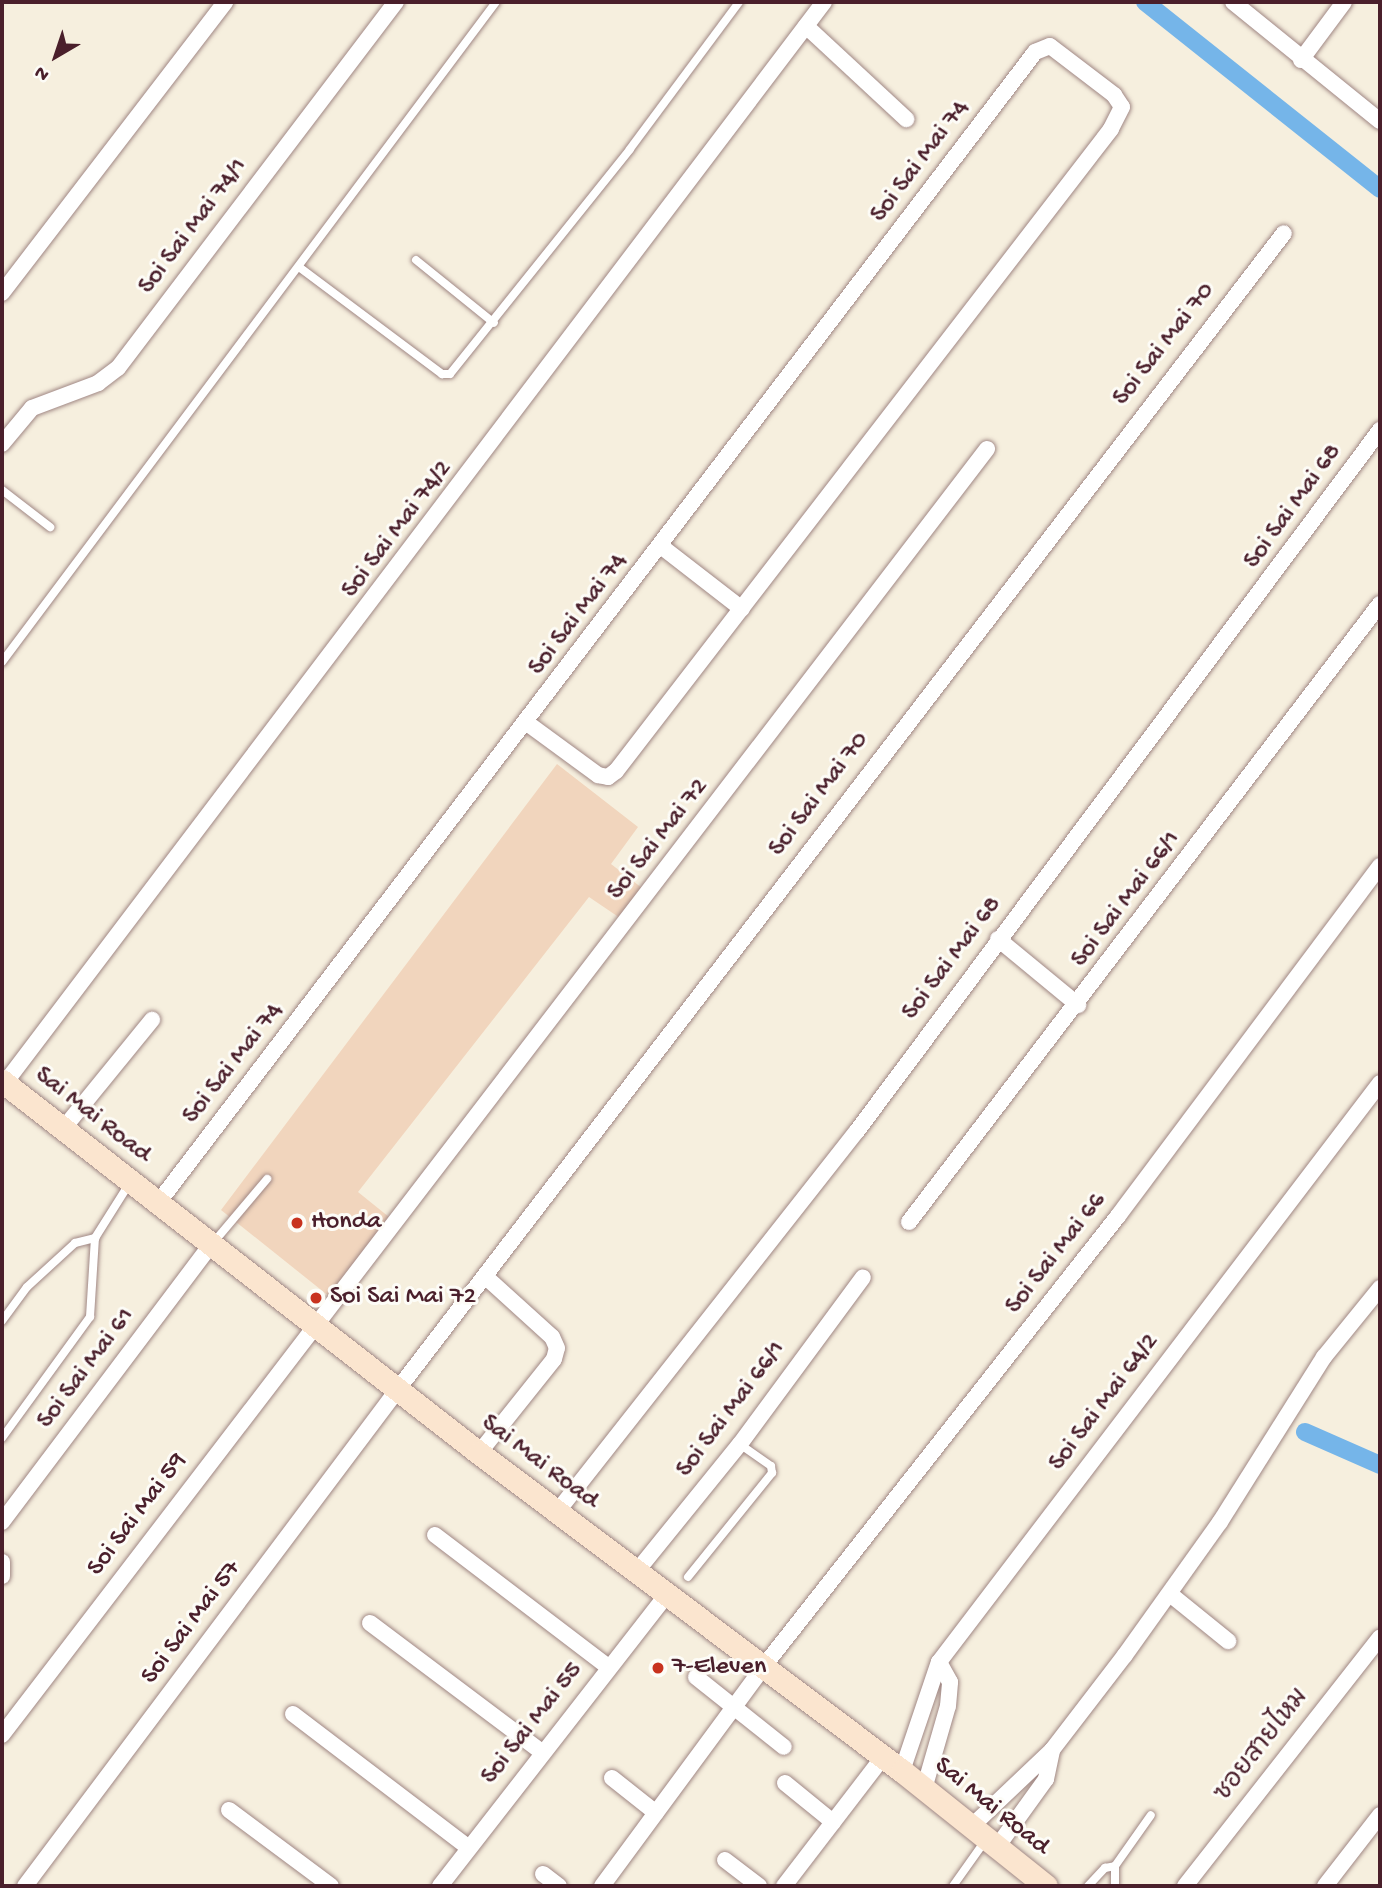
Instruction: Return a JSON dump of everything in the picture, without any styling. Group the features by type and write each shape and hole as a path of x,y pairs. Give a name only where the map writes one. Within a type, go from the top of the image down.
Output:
{"main road":[{"name":"Sai Mai Road","path":"3,1082 479,1453 883,1756 1046,1886"}],"street":[{"path":"2,293 225,2"},
{"name":"Soi Sai Mai 74/1","path":"2,444 32,408 98,383 118,368 396,2"},
{"name":"Soi Sai Mai 74/2","path":"3,1082 611,289 824,2"},
{"path":"1233,2 1301,60 1380,121"},
{"path":"1301,60 1344,2"},
{"path":"806,26 906,119"},
{"name":"Soi Sai Mai 74","path":"158,1203 662,547 1035,52 1050,47 1114,94 1122,107 1119,116 742,608"},
{"name":"Soi Sai Mai 70","path":"398,1389 487,1278 1284,233"},
{"name":"Soi Sai Mai 68","path":"557,1512 856,1131 1380,430"},
{"name":"Soi Sai Mai 72","path":"314,1325 796,703 987,449"},
{"path":"527,723 598,775 608,777 742,608 662,547"},
{"name":"Soi Sai Mai 66/1","path":"909,1222 1078,1005 1380,604"},
{"name":"Soi Sai Mai 66","path":"602,1886 764,1666 1118,1216 1380,866"},
{"path":"998,939 1078,1005"},
{"path":"63,1129 152,1020"},
{"name":"Soi Sai Mai 64/2","path":"902,1771 939,1662 1380,1083"},
{"name":"Soi Sai Mai 61","path":"2,1522 211,1245"},
{"name":"Soi Sai Mai 66/1","path":"637,1571 740,1444 863,1277"},
{"path":"479,1453 554,1359 557,1348 552,1337 487,1278"},
{"path":"985,1837 1170,1594 1324,1357 1380,1288"},
{"name":"Soi Sai Mai 59","path":"2,1735 314,1325"},
{"name":"Soi Sai Mai 57","path":"24,1886 398,1389"},
{"path":"435,1535 608,1667"},
{"path":"2,1562 2,1576"},
{"name":"Soi Sai Mai 55","path":"440,1886 667,1594"},
{"path":"1170,1594 1228,1641"},
{"path":"370,1623 542,1752"},
{"name":"ซอยสายไหม","path":"1185,1886 1380,1637"},
{"path":"924,1789 947,1706 950,1682 939,1662"},
{"path":"696,1677 784,1747"},
{"path":"293,1714 469,1848"},
{"path":"985,1837 1046,1779 1052,1750"},
{"path":"784,1886 883,1756"},
{"path":"612,1778 656,1813"},
{"path":"785,1783 833,1822"},
{"path":"229,1810 331,1886"},
{"path":"1325,1886 1380,1815"},
{"path":"724,1860 759,1886"},
{"path":"542,1874 559,1886"}],"lane":[{"path":"2,662 496,2"},
{"path":"299,267 442,374 459,369 738,2"},
{"path":"416,260 494,323"},
{"path":"2,490 50,527"},
{"path":"211,1245 267,1179"},
{"path":"2,1438 90,1317 95,1238 131,1182"},
{"path":"2,1321 27,1287 75,1243 95,1238"},
{"path":"688,1577 773,1470 740,1444"},
{"path":"1115,1886 1115,1866 1151,1815"},
{"path":"953,1886 985,1837"},
{"path":"1088,1886 1105,1868 1115,1866"}],"shaded area":[{"path":"557,764 638,827 611,864 642,888 620,918 589,897 358,1192 389,1217 330,1297 221,1210"}],"waterway":[{"path":"1145,2 1380,189"},
{"path":"1305,1432 1380,1465"}],"place":[{"name":"Honda","path":"297,1223"},
{"name":"Soi Sai Mai 72","path":"316,1298"},
{"name":"7-Eleven","path":"658,1668"}]}
